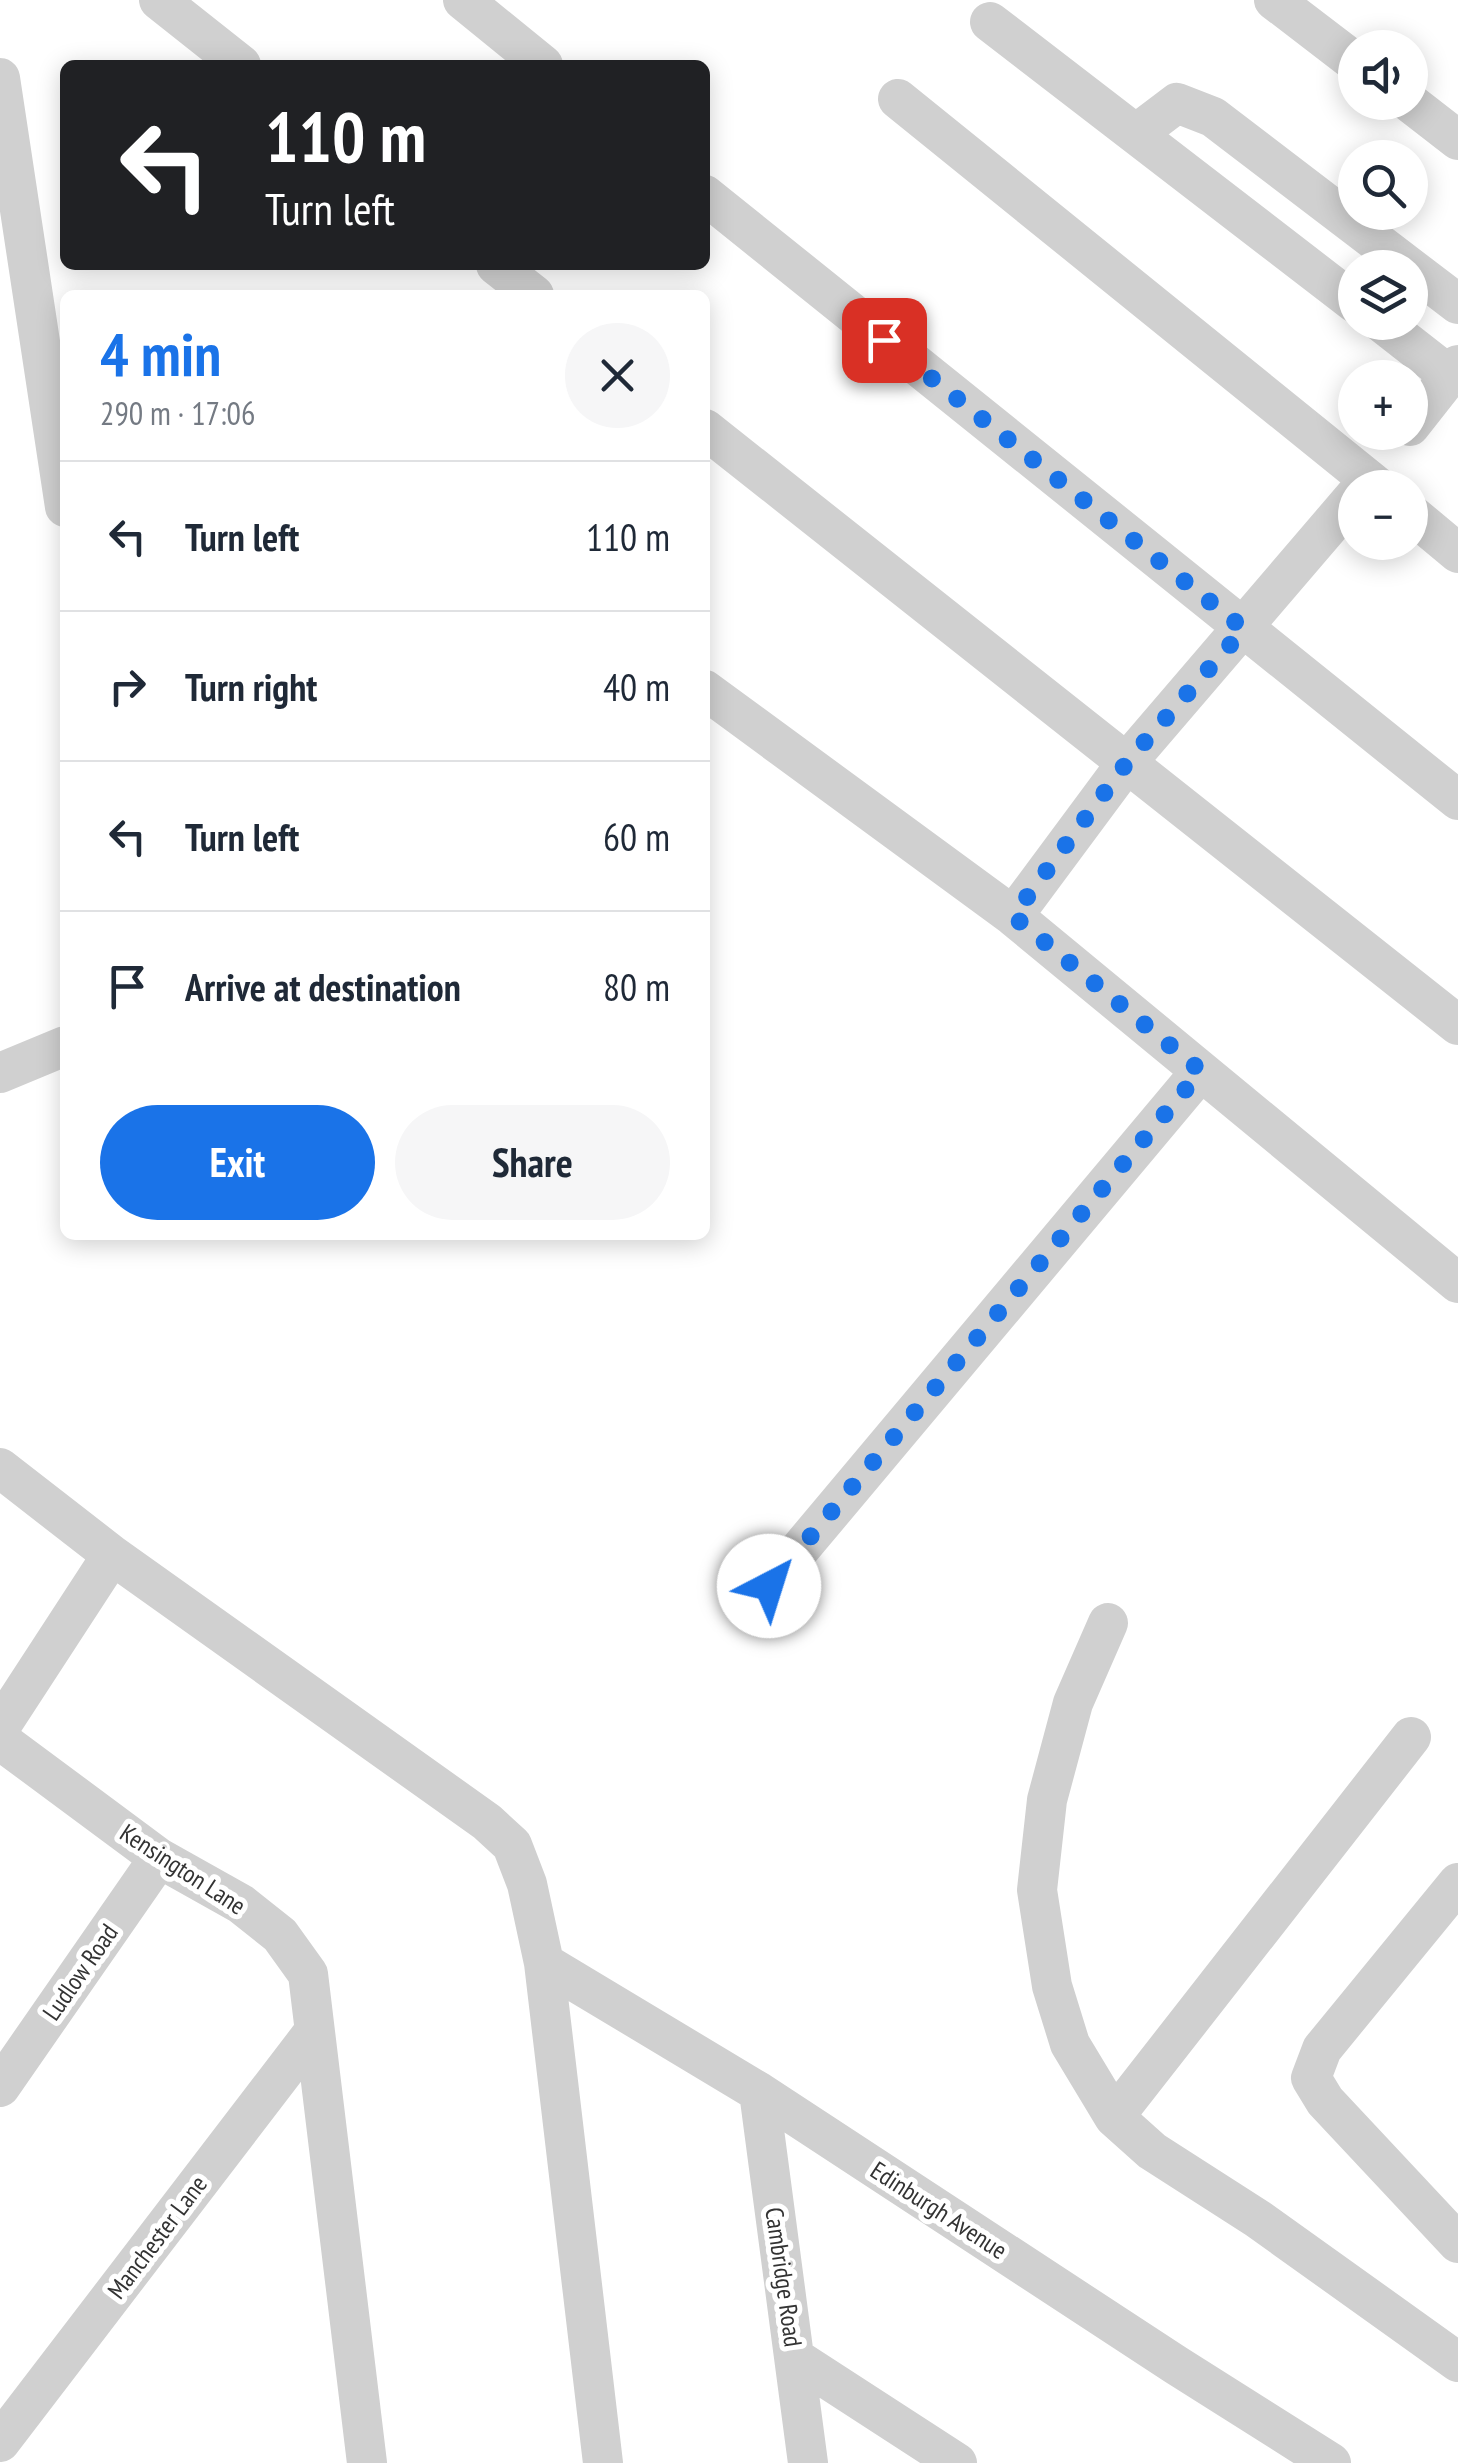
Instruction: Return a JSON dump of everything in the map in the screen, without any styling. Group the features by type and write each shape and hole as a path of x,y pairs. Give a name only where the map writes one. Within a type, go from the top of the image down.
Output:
{"street":[{"path":"159,0 236,60"},
{"path":"463,0 537,60"},
{"path":"1274,0 1338,49"},
{"path":"990,22 1338,290"},
{"path":"0,78 60,475"},
{"path":"898,100 1345,470"},
{"path":"1136,134 1176,103 1213,117 1458,304"},
{"path":"1428,117 1458,140"},
{"path":"710,199 1458,800"},
{"path":"502,270 528,290"},
{"path":"1408,340 1454,370 1428,403"},
{"path":"710,433 1458,1025"},
{"path":"1013,916 1128,761 1338,520"},
{"path":"1428,528 1458,553"},
{"path":"710,694 1013,916 1458,1284"},
{"path":"0,1073 60,1048"},
{"path":"769,1586 1201,1071"},
{"path":"0,1468 112,1555 487,1822 512,1845 527,1884 544,1963 603,2463"},
{"path":"0,1727 112,1555"},
{"path":"1108,1622 1073,1703 1047,1800 1037,1890 1052,1986 1070,2044 1114,2116 1152,2151 1258,2219 1458,2362"},
{"path":"1114,2116 1411,1737"},
{"name":"Kensington Lane","path":"0,1740 159,1858 241,1904 280,1936 308,1974 367,2463"},
{"name":"Ludlow Road","path":"0,2087 159,1858"},
{"path":"1458,1883 1322,2049 1311,2078 1325,2101 1458,2244"},
{"name":"Edinburgh Avenue","path":"544,1963 759,2092 1331,2463"},
{"name":"Manchester Lane","path":"0,2442 313,2032"},
{"name":"Cambridge Road","path":"759,2092 808,2463"},
{"path":"795,2358 956,2463"}],"route":[{"path":"769,1586 1201,1071 1013,916 1128,761 1244,629 884,340"}]}
